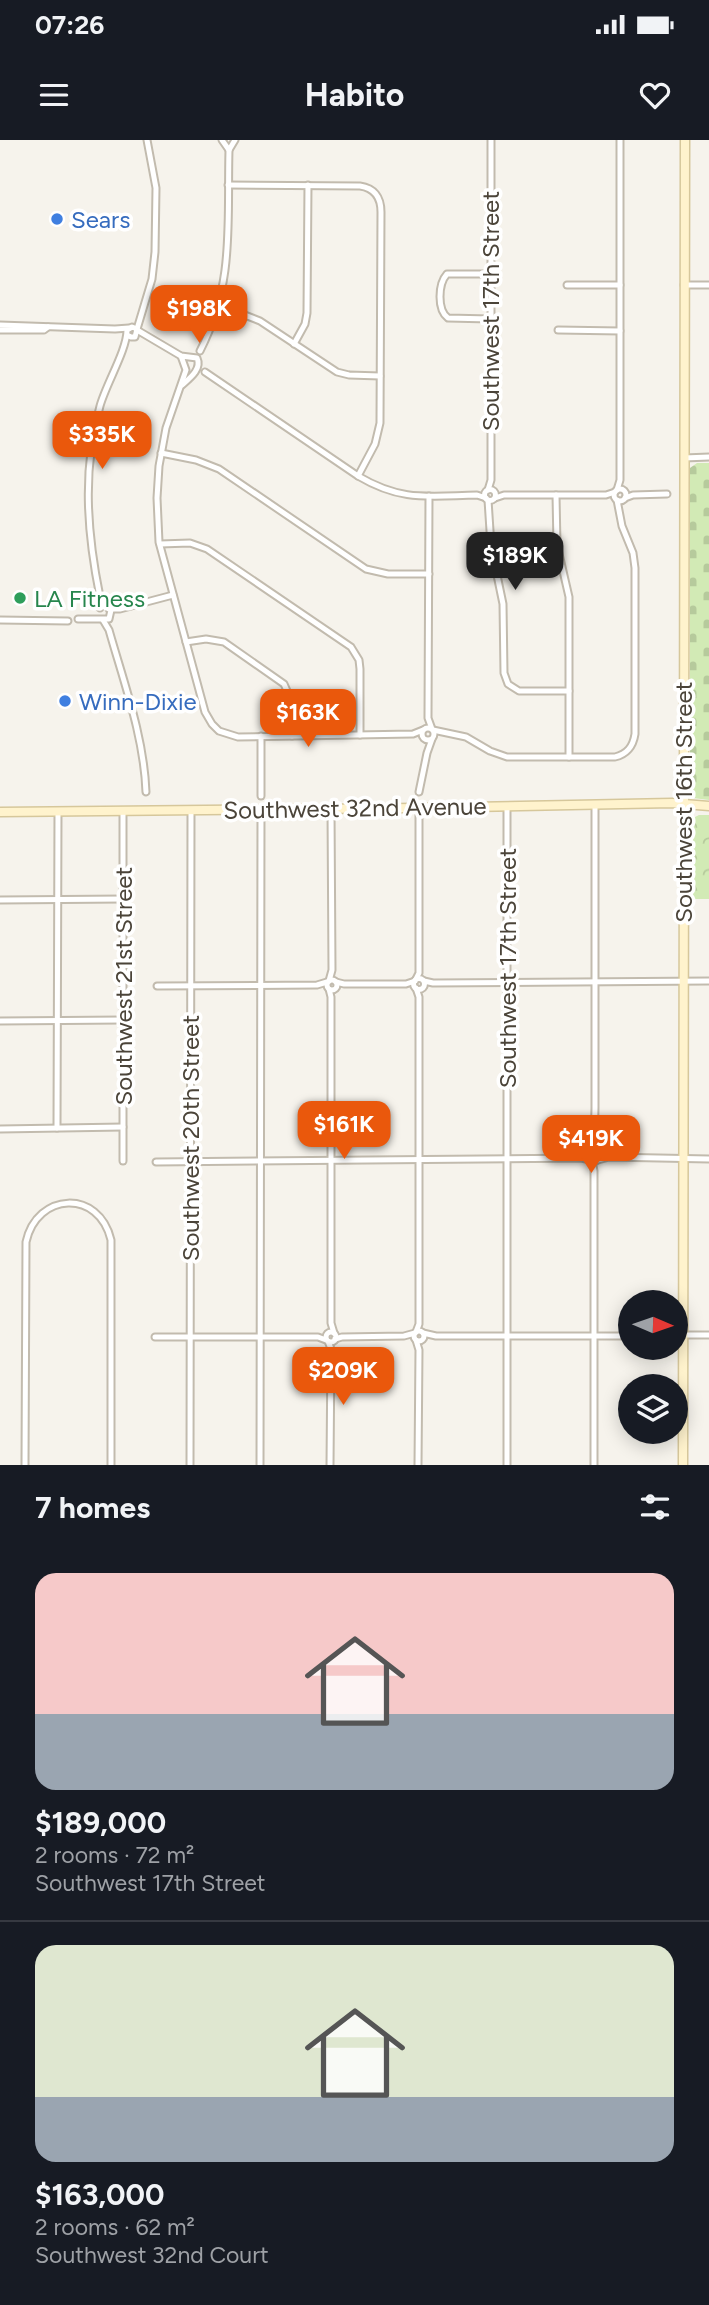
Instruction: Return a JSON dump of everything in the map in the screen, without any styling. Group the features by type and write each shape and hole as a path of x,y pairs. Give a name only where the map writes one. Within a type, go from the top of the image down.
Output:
{"street":[{"path":"146,792 140,742 100,597 89,531 89,466 101,403 124,346 139,318 152,279 156,188 147,140"},
{"path":"222,140 229,150"},
{"path":"201,351 219,305 228,257 229,150 234,140"},
{"name":"Southwest 17th Street","path":"491,140 490,508 491,546 503,604 503,670 508,684 519,691 569,691"},
{"path":"181,355 186,365 161,453 157,498 160,544 205,712 215,728 232,736 413,734 424,729 466,737 504,756 615,757 628,751 634,742 635,734 635,568 620,510 620,140"},
{"name":"Southwest 16th Street","path":"681,1290 684,1158 685,140"},
{"path":"228,185 360,186 375,192 381,206 379,432 372,452 358,476"},
{"path":"294,344 305,324 307,309 308,185"},
{"path":"491,274 453,273 444,276 441,309 443,315 449,318 491,319"},
{"path":"567,285 620,285"},
{"path":"684,285 709,285"},
{"path":"219,305 254,317 341,374 380,376"},
{"path":"0,327 44,330 48,327 89,327 132,332 148,337 181,355 194,357 200,363 197,371 182,384"},
{"path":"558,330 620,331"},
{"path":"205,372 358,476 394,494 667,495"},
{"path":"161,453 201,461 219,469 366,569 382,573 429,574"},
{"path":"684,457 709,457"},
{"path":"556,495 557,545 569,597 569,757"},
{"path":"427,753 424,729 428,718 429,496"},
{"path":"160,544 190,543 206,549 344,641 356,655 361,676 360,735"},
{"path":"78,619 173,595"},
{"path":"0,620 68,621"},
{"path":"186,642 206,639 224,642 284,684 292,702 292,736"},
{"path":"419,792 433,730 428,718"},
{"path":"413,734 424,739 446,734"},
{"path":"261,736 261,796"},
{"name":"Southwest 32nd Avenue","path":"0,812 683,804 709,806"},
{"path":"594,1465 595,805"},
{"name":"Southwest 17th Street","path":"507,806 507,1465"},
{"path":"418,1465 419,808"},
{"path":"260,1465 261,809"},
{"path":"330,1465 331,809"},
{"name":"Southwest 20th Street","path":"190,1465 191,810"},
{"name":"Southwest 21st Street","path":"123,811 123,1161"},
{"path":"57,1128 58,812"},
{"path":"0,900 124,899"},
{"path":"157,986 709,981"},
{"path":"0,1021 123,1020"},
{"path":"0,1129 123,1127"},
{"path":"156,1162 594,1157 709,1159"},
{"path":"25,1465 26,1242 38,1216 50,1208 68,1203 86,1206 96,1212 104,1221 111,1240 111,1465"},
{"path":"688,1335 709,1335"},
{"path":"155,1337 618,1336"},
{"name":"Southwest 16th Street","path":"681,1360 683,1465"}],"green space":[{"path":"697,463 709,463 709,800 693,798 690,791 690,468"},
{"path":"709,815 709,899 693,899 693,818"}],"place":[{"name":"Sears","path":"57,219"},
{"name":"LA Fitness","path":"20,598"},
{"name":"Winn-Dixie","path":"65,701"}]}
